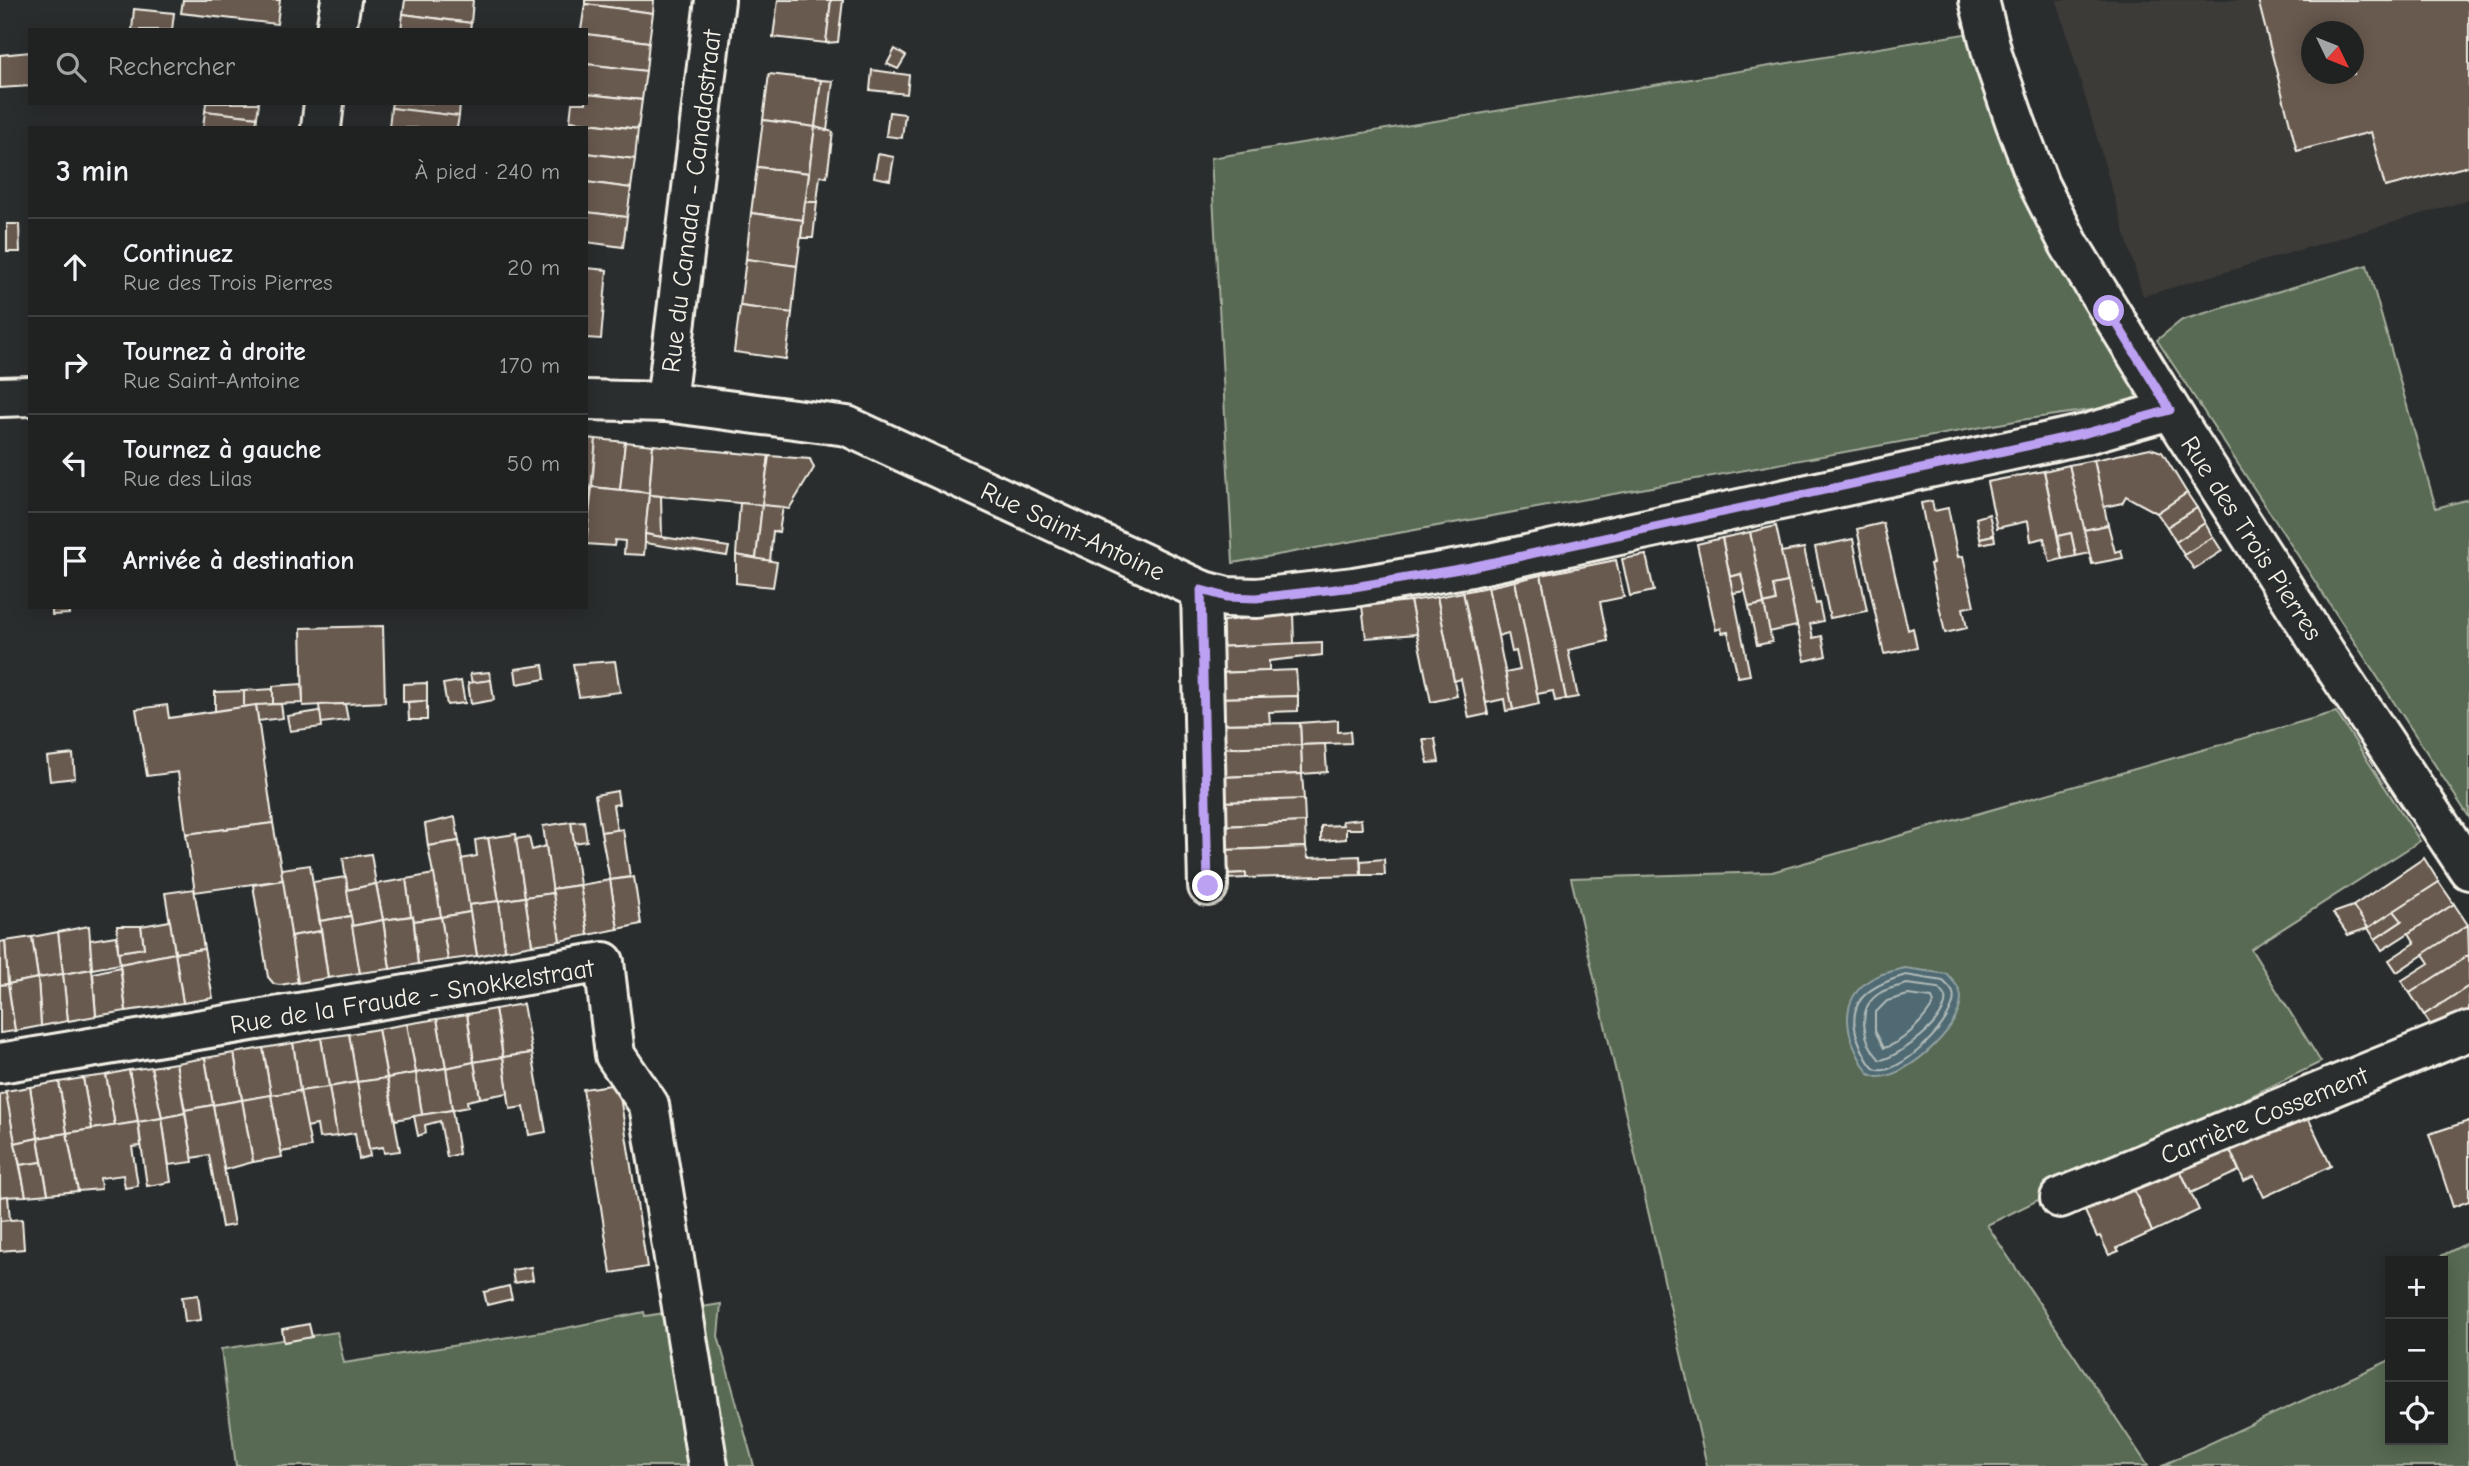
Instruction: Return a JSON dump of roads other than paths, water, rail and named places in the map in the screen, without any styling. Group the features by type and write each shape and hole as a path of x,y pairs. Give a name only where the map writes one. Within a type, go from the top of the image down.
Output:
{"street":[{"path":"336,28 341,0"},
{"name":"Rue du Canada - Canadastraat","path":"666,402 715,0"},
{"name":"Rue des Trois Pierres","path":"1979,0 1993,57 2039,186 2070,244 2170,410 2328,657 2469,870"},
{"path":"321,126 324,105"},
{"path":"0,397 28,397"},
{"name":"Rue Saint-Antoine","path":"588,400 666,402 847,426 1201,590 1227,597 1256,598 1354,587 1471,567 2086,433 2170,410"},
{"path":"1201,590 1208,886"},
{"name":"Rue de la Fraude - Snokkelstraat","path":"0,1063 604,962 615,1055 649,1105 708,1466"},
{"name":"Carrière Cossement","path":"2060,1198 2469,1031"}],"water":[{"path":"1905,968 1947,974 1957,985 1960,1004 1946,1032 1920,1058 1891,1075 1875,1076 1869,1074 1855,1049 1848,1023 1849,1010 1860,987 1884,973"}]}
